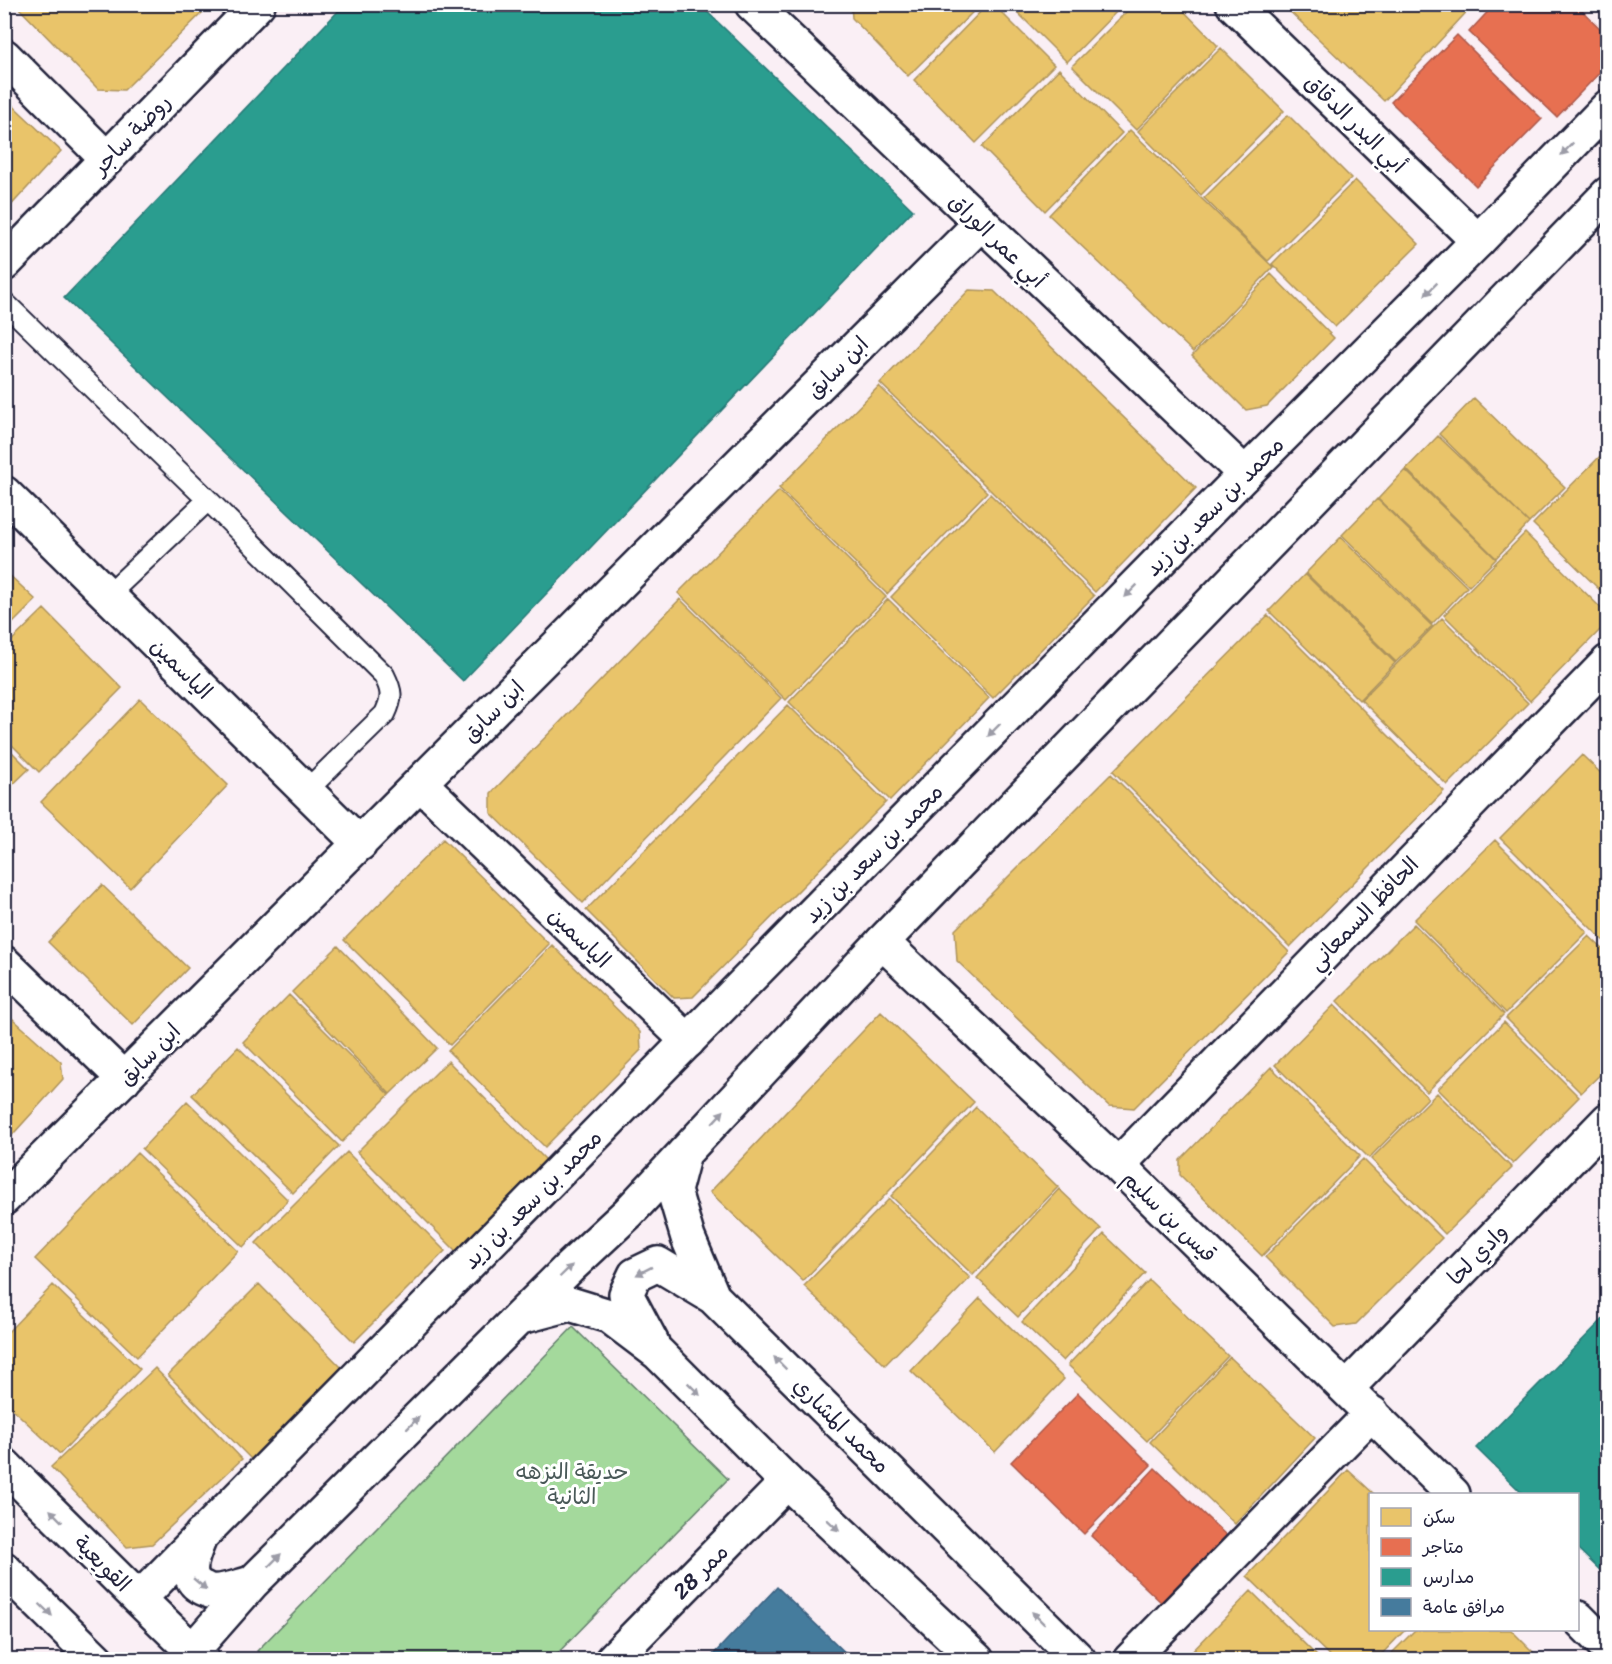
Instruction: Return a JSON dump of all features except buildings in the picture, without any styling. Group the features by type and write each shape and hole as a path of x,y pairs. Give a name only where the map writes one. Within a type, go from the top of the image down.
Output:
{"street":[{"name":"روضة ساجر","path":"4,264 258,4"},
{"name":"أبي البدر الدقاق","path":"1233,4 1478,241"},
{"name":"أبي عمر الوراق","path":"772,11 981,223 1245,474"},
{"path":"4,56 107,159"},
{"name":"محمد بن سعد بن زيد","path":"139,1599 1608,107"},
{"path":"197,1655 252,1583 519,1317 628,1214 882,942 1608,194"},
{"name":"ابن سابق","path":"4,1198 981,223"},
{"name":"الياسمين","path":"4,493 360,844"},
{"name":"الحافظ السمعاني","path":"1118,1165 1608,662"},
{"name":"الياسمين","path":"420,783 688,1041"},
{"name":"قيس بن سليم","path":"882,942 1118,1165 1453,1493"},
{"path":"4,963 124,1079"},
{"name":"وادي لحا","path":"1346,1389 1608,1120"},
{"name":"محمد المشاري","path":"684,1153 674,1191 688,1238 713,1297 1079,1659"},
{"path":"658,1353 626,1294 635,1275 658,1264 713,1297"},
{"path":"519,1317 570,1304 609,1316 658,1353 787,1482 977,1659"},
{"path":"1130,1659 1372,1413"},
{"name":"القويعية","path":"4,1465 197,1655"},
{"name":"ممر 28","path":"612,1659 787,1482"},
{"path":"201,1535 192,1560 190,1574 197,1584 208,1591 252,1583"},
{"path":"4,1569 97,1659"},
{"path":"1579,1619 1608,1648"}],"lane":[{"path":"4,302 384,675 391,688 389,705 385,714 306,791"},
{"path":"108,595 208,500"}],"green space":[{"name":"حديقة النزهه الثانية","path":"573,1327 728,1479 552,1659 265,1659 257,1651"}]}
